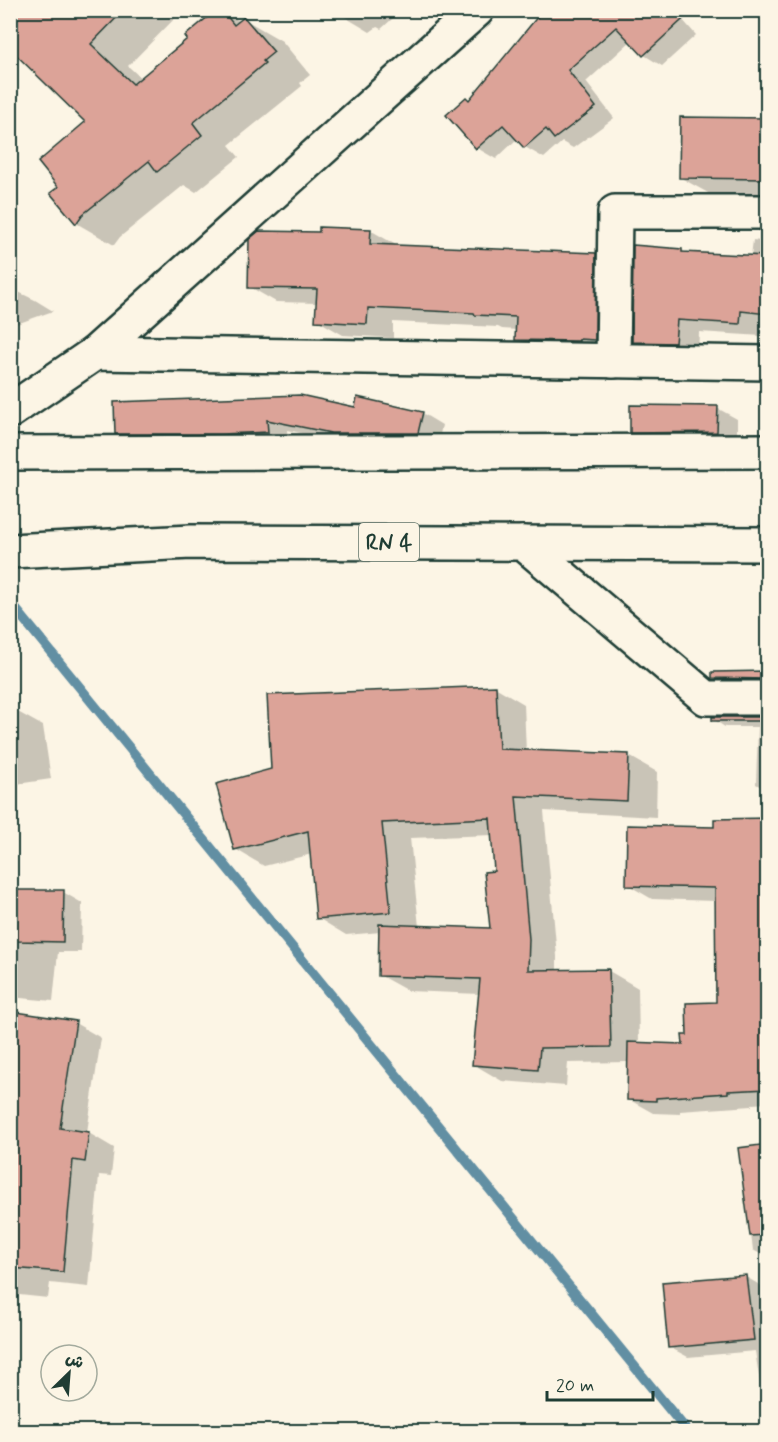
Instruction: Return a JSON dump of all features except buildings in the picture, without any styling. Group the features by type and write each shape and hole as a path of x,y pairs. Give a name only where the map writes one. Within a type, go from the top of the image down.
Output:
{"main road":[{"path":"10,411 95,353 477,10"},
{"path":"613,361 615,212 768,212"},
{"path":"95,353 768,363"},
{"path":"10,453 768,451"},
{"name":"RN 4","path":"10,551 191,542 768,544"},
{"path":"523,543 706,698 768,698"}],"waterway":[{"path":"10,602 688,1432"}]}
